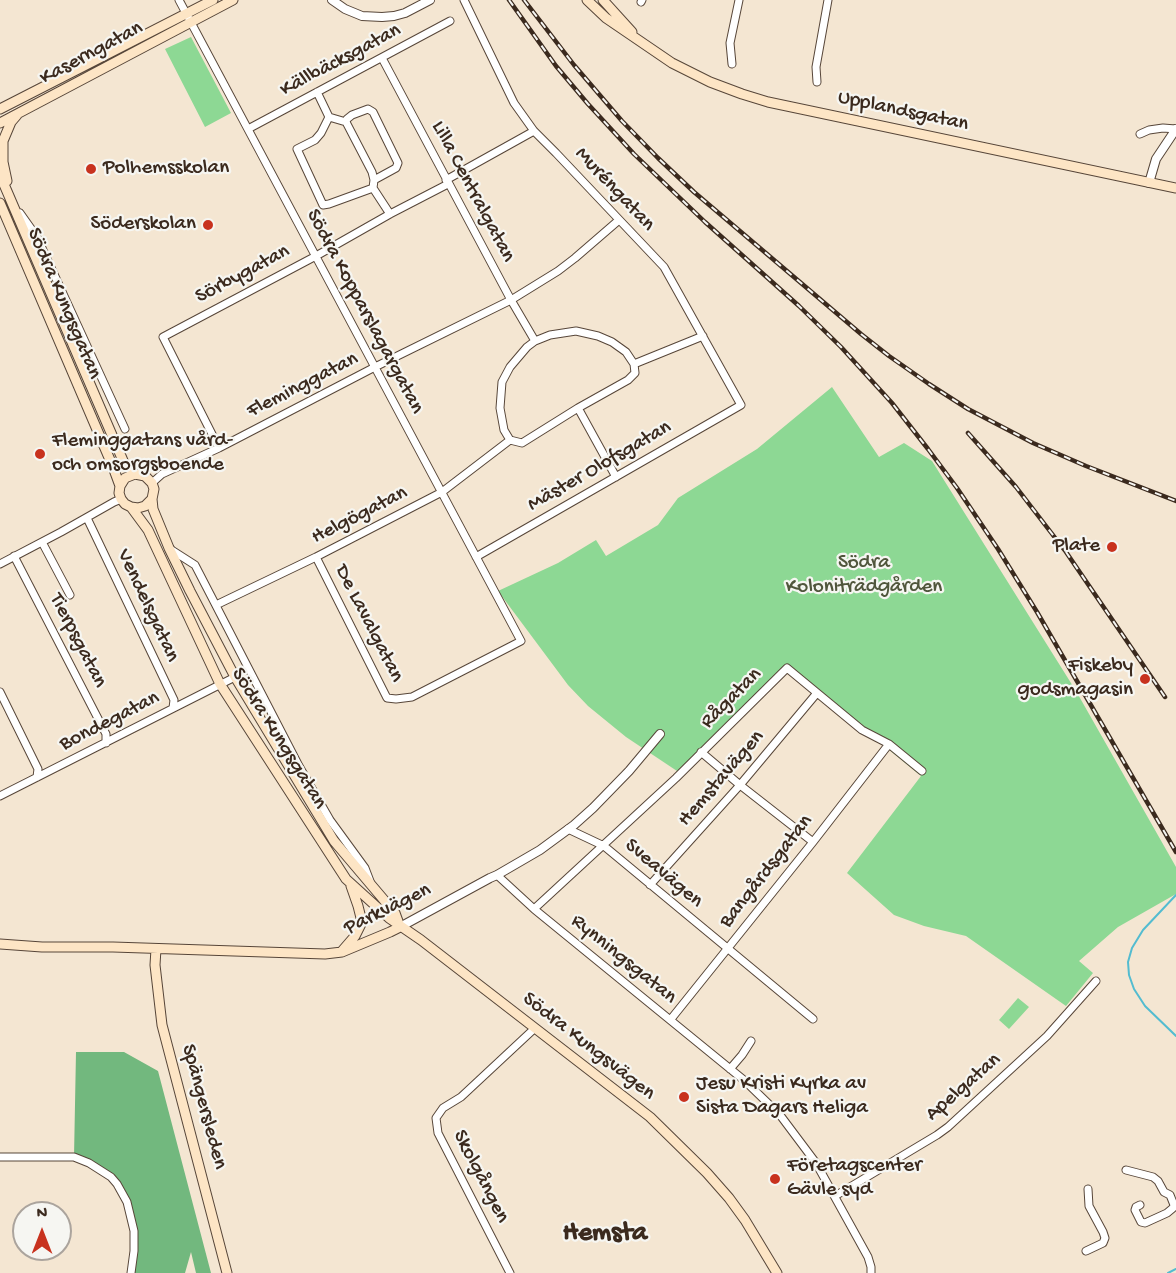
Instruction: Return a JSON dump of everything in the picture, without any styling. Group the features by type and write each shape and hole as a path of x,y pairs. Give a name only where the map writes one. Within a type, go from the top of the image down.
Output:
{"main road":[{"name":"Kaserngatan","path":"0,123 188,18 213,0"},
{"name":"Kaserngatan","path":"0,109 188,18 233,0"},
{"name":"Upplandsgatan","path":"587,0 606,18 672,63 710,82 742,94 768,102 1176,188"},
{"name":"Upplandsgatan","path":"603,0 635,37"},
{"path":"13,204 3,162 3,141 11,122 25,109"},
{"name":"Södra Kungsgatan","path":"0,174 124,463 135,474 145,476 152,483 153,509 169,548 235,677 334,841 372,889 395,913 400,927"},
{"name":"Södra Kungsgatan","path":"0,203 113,467 120,486 121,499 131,507 148,530 220,684 350,884 400,927"},
{"path":"120,486 126,477 135,474"},
{"path":"131,507 145,506 152,499"},
{"path":"342,952 355,936 362,922 350,884"},
{"name":"Parkvägen","path":"0,944 305,954 342,952 400,927"},
{"name":"Södra Kungsvägen","path":"400,927 421,940 650,1117 677,1142 729,1198 777,1273"},
{"name":"Spängersleden","path":"156,949 155,965 162,1025 227,1273"}],"street":[{"name":"Södra Kopparslagargatan","path":"178,0 521,641 412,697 396,699"},
{"path":"332,0 345,9 362,16 382,17 405,13 430,0"},
{"name":"Muréngatan","path":"464,0 514,103 534,132 664,267 741,405"},
{"path":"732,64 730,43 738,0"},
{"path":"817,82 816,67 828,0"},
{"name":"Källbäcksgatan","path":"248,129 450,21"},
{"name":"Lilla Centralgatan","path":"382,58 511,300 535,340"},
{"path":"317,92 329,117 346,122"},
{"path":"329,117 315,140 297,149 323,205 373,184 396,168 398,163 373,112 368,109 362,111 352,115 346,122"},
{"path":"346,122 372,172 373,184 390,214"},
{"path":"1149,183 1156,159 1176,129"},
{"path":"1140,134 1149,130 1176,129"},
{"name":"Sörbygatan","path":"219,448 163,337 316,256 534,132"},
{"name":"Södra Kungsgatan","path":"13,204 37,237 125,429"},
{"name":"Fleminggatan","path":"152,483 162,474 219,448 511,300 558,271 619,220"},
{"path":"576,331 598,336 626,352 634,364 635,373 628,380 522,443 510,440 504,429 500,408 502,382 518,356 535,340 576,331"},
{"path":"634,364 703,336"},
{"name":"Mäster Olofsgatan","path":"476,557 741,405"},
{"path":"578,408 616,477"},
{"name":"Helgögatan","path":"216,605 316,558 442,492 510,440"},
{"path":"0,564 121,499"},
{"name":"Vendelsgatan","path":"87,518 174,700 173,708"},
{"path":"42,542 70,596"},
{"name":"Södra Kungsgatan","path":"169,548 195,565 299,766 330,820 365,868 372,889"},
{"name":"Tierpsgatan","path":"14,556 106,734 106,743"},
{"name":"De Lavalgatan","path":"316,558 387,698 396,699"},
{"name":"Rågatan","path":"534,909 676,778 787,668 862,730 889,744 922,771"},
{"name":"Bondegatan","path":"0,796 235,677"},
{"path":"0,692 38,769 37,777"},
{"name":"Hemstavägen","path":"650,885 740,785 817,693"},
{"name":"Parkvägen","path":"400,927 540,850 568,829 622,779 660,734"},
{"name":"Bangårdsgatan","path":"671,1019 889,744"},
{"path":"701,752 813,842"},
{"path":"568,829 604,846"},
{"name":"Sveavägen","path":"604,846 813,1019"},
{"name":"Rynningsgatan","path":"497,875 534,909 745,1081 788,1124 813,1158 868,1257 871,1273"},
{"name":"Apelgatan","path":"834,1196 948,1127 1047,1036 1096,981"},
{"name":"Skolgången","path":"510,1273 438,1133 436,1118 442,1108 461,1097 535,1028"},
{"path":"730,1069 751,1041"},
{"path":"0,1157 74,1157 89,1163 111,1177 127,1202 134,1231 131,1273"},
{"path":"1126,1170 1153,1177 1164,1192 1170,1195 1174,1205 1167,1213 1145,1223 1135,1210 1140,1205"},
{"path":"1086,1251 1103,1244 1105,1238 1089,1206 1088,1190"}],"green space":[{"path":"191,37 231,113 205,127 165,49"},
{"name":"Södra Koloniträdgården","path":"832,387 879,457 904,443 932,461 1076,691 1176,867 1176,894 1118,927 1079,961 1093,973 1066,1006 966,936 924,926 894,915 847,873 921,776 788,667 680,773 626,737 588,706 568,685 498,591 558,563 596,540 606,556 658,525 678,498 757,449"},
{"path":"1018,998 1029,1007 1009,1029 999,1020"},
{"path":"76,1052 124,1052 158,1071 211,1273 196,1273 191,1252 185,1273 133,1273 134,1251 125,1190 122,1191 117,1184 74,1157"}],"waterway":[{"path":"1176,895 1143,930 1132,948 1128,962 1129,975 1134,989 1145,1006 1176,1036"},
{"path":"1168,1273 1176,1269"}],"railway":[{"path":"509,0 556,66 634,154 705,222 799,306 841,347 892,403 957,488 998,549 1176,852"},
{"path":"524,0 574,65 622,121 658,158 694,192 889,356 968,409 1033,443 1176,501"},
{"path":"968,433 1016,487 1066,552 1165,697"}],"place":[{"name":"Polhemsskolan","path":"91,169"},
{"name":"Söderskolan","path":"208,225"},
{"name":"Fleminggatans vård- och omsorgsboende","path":"40,454"},
{"name":"Plate","path":"1112,547"},
{"name":"Fiskeby godsmagasin","path":"1145,679"},
{"name":"Jesu Kristi Kyrka av Sista Dagars Heliga","path":"684,1097"},
{"name":"Företagscenter Gävle syd","path":"775,1179"}],"district":[{"name":"Hemsta","path":"605,1235"}]}
